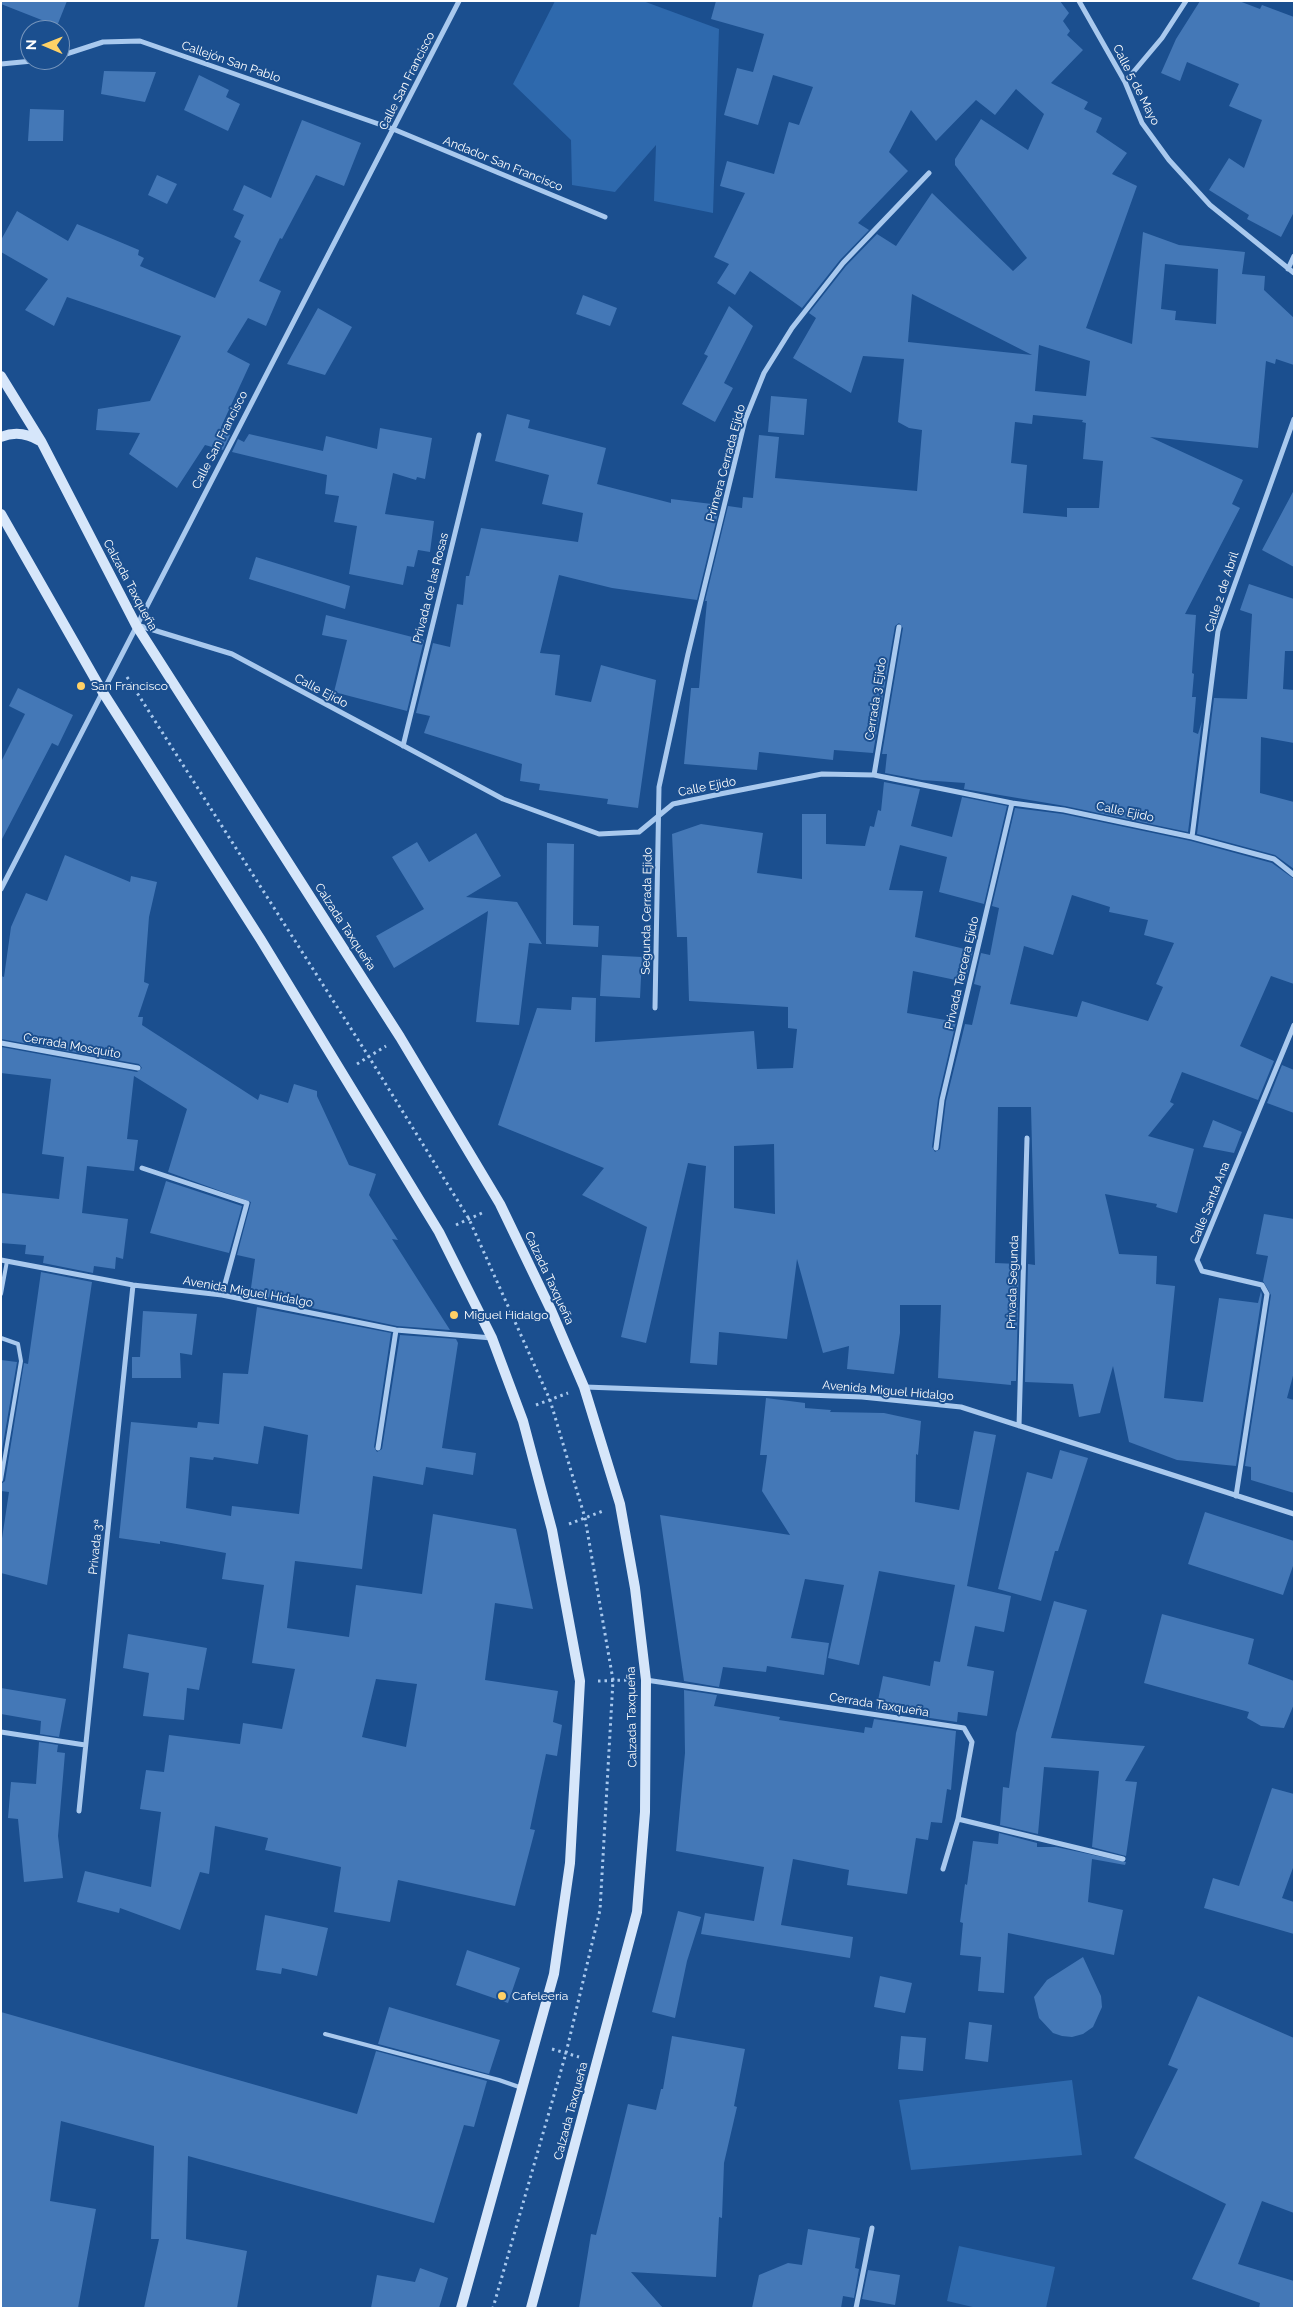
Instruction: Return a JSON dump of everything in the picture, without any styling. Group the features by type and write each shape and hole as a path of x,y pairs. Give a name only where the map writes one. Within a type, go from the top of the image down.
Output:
{"main road":[{"name":"Calzada Taxqueña","path":"1,376 40,441 136,625 400,1037 500,1204 551,1310 584,1387 620,1504 635,1588 646,1680 644,1812 637,1912 531,2308"},
{"path":"1,437 14,433 23,434 40,441"},
{"path":"3,520 102,691 260,940 439,1232 492,1338 519,1411 552,1530 580,1681 570,1863 554,1974 461,2308"}],"street":[{"name":"Calle San Francisco","path":"1,889 459,1"},
{"name":"Calle 5 de Mayo","path":"1079,1 1125,82 1142,123 1169,160 1210,205 1294,273"},
{"path":"1125,82 1162,38 1186,1"},
{"name":"Callejón San Pablo","path":"70,53 103,42 140,41 393,130"},
{"path":"1,64 20,62"},
{"name":"Andador San Francisco","path":"393,130 605,216"},
{"name":"Primera Cerrada Ejido","path":"659,814 658,788 688,654 745,420 764,373 792,328 843,263 929,173"},
{"path":"1288,269 1294,256"},
{"name":"Calle 2 de Abril","path":"1192,837 1218,631 1294,419"},
{"name":"Privada de las Rosas","path":"403,746 479,436"},
{"name":"Calle Ejido","path":"136,625 232,654 503,799 599,834 639,832 673,804 822,774 874,775 1012,803 1064,810 1192,837 1274,859 1294,875"},
{"name":"Cerrada 3 Ejido","path":"874,775 899,627"},
{"name":"Privada Tercera Ejido","path":"936,1148 942,1100 1012,803"},
{"name":"Segunda Cerrada Ejido","path":"655,1008 659,814"},
{"name":"Calle Santa Ana","path":"1236,1496 1267,1294 1262,1285 1202,1271 1197,1260 1294,1025"},
{"name":"Cerrada Mosquito","path":"1,1044 138,1068"},
{"name":"Privada Segunda","path":"1019,1426 1027,1138"},
{"path":"142,1168 247,1203 222,1295"},
{"name":"Avenida Miguel Hidalgo","path":"4,1261 133,1285 222,1295 396,1330 492,1338"},
{"name":"Privada 3ª","path":"79,1811 133,1285"},
{"path":"378,1448 396,1330"},
{"name":"Avenida Miguel Hidalgo","path":"584,1387 862,1397 961,1407 1294,1514"},
{"name":"Cerrada Taxqueña","path":"646,1680 964,1728 972,1742 958,1819 943,1868"},
{"path":"1,1732 86,1745"},
{"path":"958,1819 1122,1859"},
{"path":"856,2308 872,2228"}],"lane":[{"path":"1,1294 4,1261"},
{"path":"1,1338 18,1344 21,1361 1,1480"},
{"path":"325,2034 499,2080 522,2088"}],"path":[{"path":"117,661 369,1057 468,1219 550,1400 585,1518 613,1680 600,1910 566,2053 493,2308"},
{"path":"342,1074 400,1037"},
{"path":"439,1232 500,1204"},
{"path":"519,1411 584,1387"},
{"path":"552,1530 620,1504"},
{"path":"580,1681 646,1680"},
{"path":"534,2044 597,2061"}],"shaded area":[{"path":"555,1 643,1 719,29 713,213 654,201 656,145 615,192 572,185 571,140 513,84"},
{"path":"1072,2080 1082,2155 911,2170 899,2100"},
{"path":"959,2246 1055,2267 1046,2308 977,2308 947,2301"}],"building":[{"path":"1,1 67,1 59,20 42,20 1,4"},
{"path":"716,1 1060,1 1069,13 1063,21 1070,31 1067,35 1083,50 1051,83 1088,102 1084,109 1102,118 1096,132 1127,153 1112,174 1137,186 1086,328 1132,344 1143,232 1179,245 1245,252 1242,274 1265,276 1264,290 1294,318 1294,365 1276,359 1275,364 1266,361 1258,448 1150,437 1243,480 1232,504 1240,508 1185,614 1196,615 1192,673 1194,674 1192,697 1196,697 1193,732 1198,734 1202,721 1188,832 1065,806 964,789 965,783 922,780 885,773 887,754 882,754 903,628 899,623 895,626 873,753 834,750 833,760 759,752 757,770 684,764 691,688 699,688 707,601 705,601 728,506 742,508 743,497 753,498 759,435 779,437 775,478 917,491 922,430 909,428 898,422 904,359 863,356 851,393 793,358 816,318 809,313 846,266 877,234 896,246 932,193 1013,271 1027,258 955,165 955,159 981,119 1028,150 1044,114 1016,89 995,115 976,100 936,141 911,110 889,152 908,171 858,223 869,230 840,260 802,308 750,271 735,295 717,283 729,264 714,257 745,193 720,186 727,161 774,174 789,122 799,125 813,87 773,75 758,125 724,115 737,68 753,72 764,34 711,19","holes":["1165,264 1218,269 1216,324 1175,320 1176,311 1161,309","912,294 1032,355 908,342","1039,345 1090,361 1086,396 1035,391","1033,415 1083,420 1082,422 1086,423 1083,459 1103,461 1099,508 1067,508 1067,517 1023,513 1027,465 1011,463 1015,422 1032,424"]},
{"path":"1200,1 1239,1 1260,9 1262,5 1294,17 1294,212 1281,237 1247,219 1249,215 1209,190 1229,158 1244,168 1262,120 1229,106 1239,84 1187,62 1180,81 1161,73 1176,39"},
{"path":"104,71 156,72 145,102 101,94"},
{"path":"199,75 229,90 226,97 240,104 228,131 184,110"},
{"path":"30,109 64,110 63,141 28,141"},
{"path":"302,120 361,143 344,186 316,175 282,239 280,238 259,281 281,291 266,326 248,318 227,352 250,364 221,427 221,431 230,435 223,450 205,445 177,488 129,454 140,433 96,430 98,409 150,401 181,336 67,297 54,326 25,310 48,279 1,252 1,240 17,211 68,241 77,224 139,250 138,255 144,258 140,266 215,298 241,241 234,237 244,215 233,210 244,185 271,198"},
{"path":"157,175 177,184 167,204 148,195"},
{"path":"583,295 617,308 610,326 576,314"},
{"path":"729,306 753,326 724,383 733,388 715,422 682,404 708,356 704,354"},
{"path":"318,308 352,327 325,375 287,364"},
{"path":"771,396 807,399 804,435 768,432"},
{"path":"507,414 530,420 528,428 606,448 597,484 671,503 671,499 720,505 697,600 612,588 559,575 540,653 560,655 555,695 591,702 601,665 656,680 638,808 607,804 608,799 539,790 540,784 520,781 522,764 424,733 430,716 416,713 433,643 450,647 457,604 463,605 466,576 469,576 481,528 578,542 583,513 542,504 549,475 495,461"},
{"path":"380,428 432,438 425,479 417,477 416,480 393,473 385,514 434,521 430,552 418,550 414,567 407,566 403,585 349,574 357,526 334,522 339,496 325,494 327,475 232,452 238,439 244,442 249,434 323,451 326,436 377,449"},
{"path":"1294,490 1294,567 1262,550"},
{"path":"256,557 350,586 345,609 249,579"},
{"path":"1249,584 1294,599 1294,651 1285,651 1283,689 1294,690 1294,743 1261,737 1260,793 1294,802 1294,869 1275,855 1197,834 1214,698 1247,699 1252,614 1240,610"},
{"path":"326,615 424,640 407,711 334,692 347,640 322,635"},
{"path":"18,688 73,715 58,746 52,743 1,841 1,762 25,714 9,706"},
{"path":"884,782 920,789 911,826 952,837 962,797 1007,806 984,904 939,892 947,857 900,845 889,890 923,891 915,937 973,951 965,982 913,971 907,1013 956,1022 938,1099 932,1147 935,1152 940,1149 946,1101 965,1024 972,1025 981,986 974,984 981,953 990,955 999,908 992,906 1015,808 1063,814 1191,841 1272,863 1294,879 1294,984 1271,976 1240,1046 1274,1061 1258,1100 1182,1072 1170,1102 1174,1104 1148,1136 1194,1149 1177,1213 1156,1207 1157,1204 1105,1194 1119,1254 1157,1256 1156,1284 1175,1286 1164,1398 1203,1402 1219,1298 1258,1303 1261,1291 1262,1295 1236,1466 1177,1460 1129,1442 1113,1366 1100,1413 1079,1417 1073,1384 1025,1382 1028,1264 1035,1265 1031,1107 998,1107 995,1263 1019,1264 1016,1381 1011,1381 1011,1385 938,1378 941,1305 900,1305 900,1333 894,1374 847,1369 849,1346 823,1353 797,1259 787,1339 719,1332 717,1365 690,1363 706,1166 688,1163 646,1343 621,1337 647,1227 582,1195 604,1168 498,1125 537,1008 571,1010 572,997 596,998 595,1042 754,1031 757,1069 793,1068 797,1029 788,1028 788,1007 689,1001 687,937 677,937 672,834 701,824 763,833 757,873 802,879 802,814 826,814 826,844 865,846 870,826 874,827 878,810 881,811","holes":["1072,895 1110,907 1109,912 1148,920 1144,935 1174,943 1156,984 1163,987 1148,1021 1082,1001 1077,1017 1010,1004 1024,946 1053,955","774,1144 775,1214 734,1208 734,1146"]},
{"path":"476,833 501,876 466,897 517,902 542,944 529,943 519,1025 476,1022 488,911 394,968 376,936 424,909 392,857 417,842 429,862"},
{"path":"547,843 574,844 573,925 599,926 598,947 546,944"},
{"path":"65,855 130,882 131,876 157,882 149,917 144,982 149,984 138,1017 143,1017 142,1025 258,1100 260,1094 288,1103 294,1084 317,1091 317,1096 349,1165 376,1174 369,1195 398,1240 392,1239 450,1330 397,1326 250,1295 255,1259 237,1255 251,1202 168,1172 187,1109 134,1076 127,1139 138,1140 134,1171 87,1166 82,1213 128,1219 123,1259 116,1257 115,1269 94,1266 93,1273 43,1263 44,1256 25,1254 26,1245 1,1243 1,1193 59,1199 64,1157 42,1154 51,1079 1,1073 1,1047 137,1072 142,1068 139,1064 1,1039 1,976 4,977 11,927 26,893 47,901"},
{"path":"602,955 642,957 640,998 600,996"},
{"path":"1282,1065 1294,1070 1294,1113 1267,1103"},
{"path":"1213,1120 1242,1132 1234,1153 1203,1147"},
{"path":"166,1181 242,1206 229,1253 150,1233"},
{"path":"1264,1214 1294,1219 1294,1372 1287,1398 1294,1400 1294,1493 1251,1480 1251,1467 1245,1466 1271,1295 1263,1281 1268,1256 1256,1254"},
{"path":"41,1272 92,1282 47,1585 1,1573 1,1545 9,1492 1,1491 1,1484 5,1481 24,1363 28,1364"},
{"path":"257,1307 391,1333 374,1447 377,1452 382,1449 400,1335 456,1339 458,1343 442,1448 476,1453 473,1475 426,1467 423,1485 373,1476 362,1569 295,1561 287,1628 349,1637 356,1585 422,1594 433,1514 516,1529 533,1609 495,1603 485,1680 558,1691 553,1722 562,1725 557,1756 546,1754 530,1829 535,1830 515,1906 398,1880 390,1922 334,1912 341,1867 265,1850 268,1838 215,1826 209,1874 200,1872 180,1930 120,1908 119,1913 77,1902 85,1871 151,1887 161,1812 140,1809 146,1770 164,1772 169,1735 240,1744 243,1723 282,1729 295,1669 252,1663 264,1585 222,1579 226,1553 160,1541 160,1544 119,1538 131,1422 197,1428 198,1422 219,1424 223,1373 248,1374","holes":["264,1426 308,1435 299,1514 232,1506 231,1516 186,1508 190,1457 213,1460 214,1457 258,1464","376,1679 417,1684 406,1747 362,1737"]},
{"path":"143,1311 197,1314 192,1355 180,1353 181,1378 132,1378 132,1357 140,1357"},
{"path":"1,1360 17,1362 1,1456"},
{"path":"766,1398 805,1403 805,1408 831,1410 830,1412 884,1413 921,1421 918,1455 916,1454 915,1502 959,1510 974,1431 996,1435 967,1586 1011,1596 1004,1632 975,1626 967,1666 994,1671 987,1716 958,1712 957,1722 876,1710 883,1676 930,1686 934,1661 940,1662 955,1585 879,1571 859,1665 828,1658 844,1585 805,1579 791,1638 829,1643 824,1675 767,1666 766,1672 723,1667 719,1687 684,1681 660,1515 790,1535 762,1491 767,1455 760,1455"},
{"path":"1060,1450 1088,1458 1058,1551 1055,1551 1041,1601 998,1589 1027,1472 1052,1479"},
{"path":"1205,1512 1294,1541 1294,1563 1283,1595 1188,1564"},
{"path":"1054,1601 1087,1610 1051,1738 1145,1746 1125,1781 1137,1782 1126,1856 1092,1847 1099,1771 1044,1767 1038,1834 1000,1825 1003,1787 1009,1788 1016,1733"},
{"path":"1162,1614 1254,1639 1248,1664 1294,1681 1294,1704 1284,1728 1261,1726 1247,1718 1249,1712 1144,1683"},
{"path":"128,1634 207,1648 199,1690 187,1688 184,1720 143,1716 149,1673 123,1668"},
{"path":"1,1688 66,1699 59,1737 40,1734 41,1721 1,1714"},
{"path":"684,1690 717,1695 714,1706 780,1717 779,1720 864,1733 865,1727 872,1728 874,1719 956,1731 951,1790 947,1789 942,1823 931,1822 928,1840 916,1838 907,1894 847,1885 849,1870 793,1859 781,1925 853,1937 850,1958 701,1934 705,1913 754,1921 764,1867 676,1851 685,1753"},
{"path":"39,1742 58,1745 57,1752 65,1753 58,1836 63,1878 24,1882 18,1819 8,1818 11,1782 36,1784"},
{"path":"1272,1788 1294,1794 1294,1865 1282,1898 1294,1902 1294,1934 1204,1908 1213,1878 1239,1886"},
{"path":"999,1833 1037,1843 1037,1847 1056,1847 1126,1862 1125,1865 1092,1859 1088,1902 1123,1910 1114,1955 1008,1933 1004,1993 978,1991 981,1957 960,1955 963,1923 960,1922 965,1884 967,1885 973,1841 998,1844"},
{"path":"678,1911 701,1917 687,1961 675,2018 652,2012"},
{"path":"265,1915 328,1928 317,1976 282,1968 281,1974 256,1970"},
{"path":"467,1950 520,1968 508,2003 456,1985"},
{"path":"1083,1957 1101,1996 1102,2007 1093,2027 1083,2034 1072,2037 1062,2036 1053,2033 1039,2018 1034,1997 1047,1980"},
{"path":"880,1976 912,1983 905,2013 874,2007"},
{"path":"1198,1996 1294,2038 1294,2213 1262,2201 1238,2264 1294,2281 1294,2308 1259,2308 1260,2303 1192,2279 1226,2204 1134,2158 1178,2069 1168,2065"},
{"path":"389,2007 500,2040 489,2074 378,2044"},
{"path":"1,2012 357,2114 376,2051 487,2081 474,2127 464,2125 434,2223 188,2156 186,2239 247,2251 237,2308 144,2308 159,2239 151,2239 154,2146 61,2121 50,2201 96,2209 78,2308 1,2308"},
{"path":"969,2022 992,2025 988,2062 965,2059"},
{"path":"672,2036 745,2049 734,2106 737,2107 724,2163 722,2218 719,2217 716,2277 631,2272 663,2308 579,2308 591,2234 596,2235 628,2104 656,2110 661,2089 663,2089"},
{"path":"901,2036 926,2038 923,2071 898,2069"},
{"path":"808,2229 860,2238 855,2268 859,2269 854,2298 843,2296 841,2308 752,2308 759,2275 788,2263 802,2265"},
{"path":"420,2268 448,2278 439,2308 371,2308 377,2275 415,2282"},
{"path":"868,2270 900,2275 895,2305 862,2299"}],"place":[{"name":"San Francisco","path":"81,686"},
{"name":"Miguel Hidalgo","path":"454,1315"},
{"name":"Cafeleería","path":"502,1996"}]}
